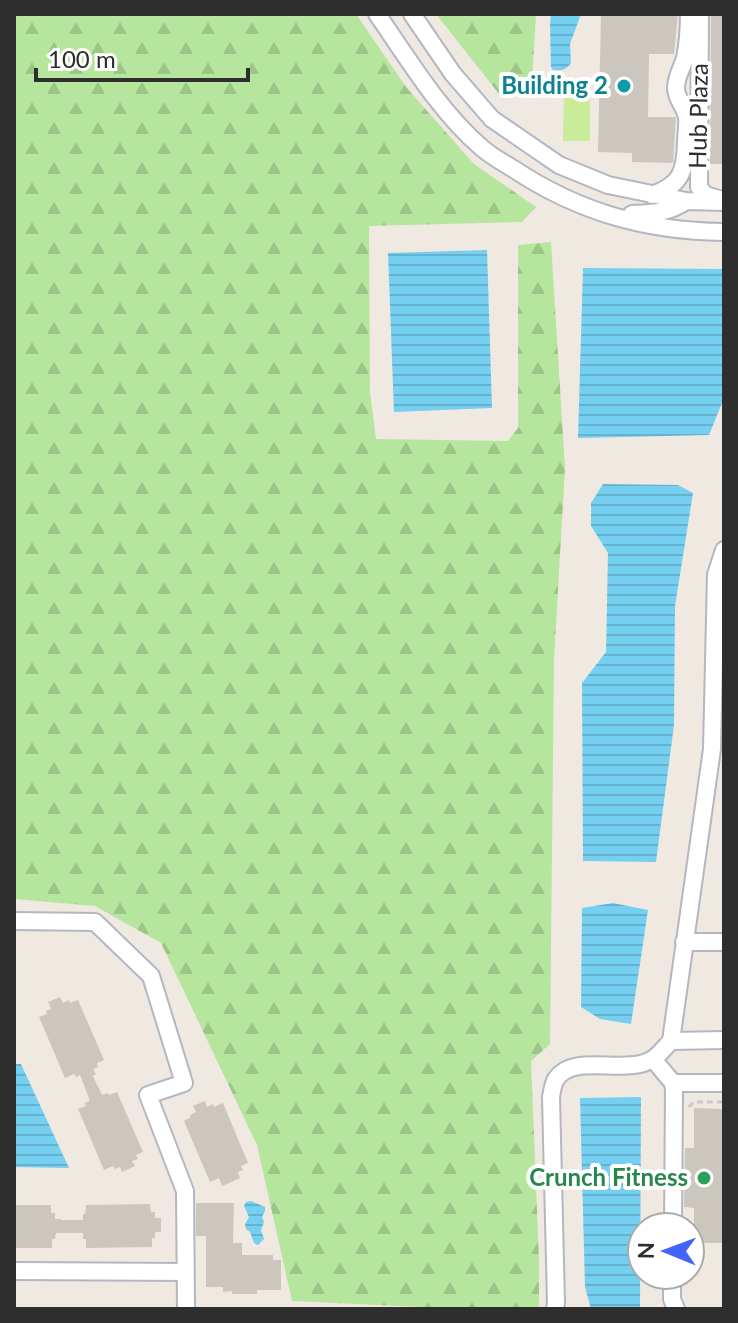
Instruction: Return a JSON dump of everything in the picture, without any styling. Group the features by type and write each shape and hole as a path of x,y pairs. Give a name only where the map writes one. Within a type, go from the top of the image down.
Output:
{"street":[{"path":"377,14 446,112 483,149 529,180 578,206 607,215 674,230 724,232"},
{"path":"412,14 453,74 492,119 559,165 608,185 652,195 686,201 724,202"},
{"name":"Hub Plaza","path":"689,14 688,41 700,107 699,187 705,195 724,202"},
{"name":"Hub Plaza","path":"652,195 673,185 685,164 687,117 676,88 678,74 692,63 700,14"},
{"path":"682,106 700,107"},
{"path":"607,215 660,213 675,209 699,187"},
{"path":"555,1309 551,1097 555,1081 565,1069 629,1066 653,1059 671,1041 712,749 719,631 716,575 724,550"},
{"path":"14,921 95,922 151,976 184,1083 148,1095 185,1191 186,1309"},
{"path":"684,942 724,942"},
{"path":"671,1041 724,1040"},
{"path":"653,1059 673,1083 673,1211"},
{"path":"673,1083 724,1083"},
{"path":"14,1271 186,1272"}],"green space":[{"path":"14,14 356,14 406,87 474,164 536,207 522,222 369,226 370,392 376,439 508,441 518,428 518,245 551,242 565,468 554,660 550,1044 531,1061 539,1309 461,1309 292,1301 257,1145 161,943 95,906 14,899"},
{"path":"436,14 536,14 532,80 523,93 503,99"},
{"path":"564,95 590,95 590,141 563,141"}],"water":[{"path":"551,14 581,14 570,44 571,63 561,70 551,67"},
{"path":"487,250 492,408 394,412 388,253"},
{"path":"583,268 724,269 724,398 709,435 578,438"},
{"path":"603,484 678,485 693,493 675,606 674,725 656,862 583,861 582,683 606,652 608,553 591,526 591,503"},
{"path":"613,903 648,910 631,1024 600,1019 581,1007 582,908"},
{"path":"14,1064 21,1064 69,1168 14,1167"},
{"path":"641,1097 640,1211 626,1211 626,1291 640,1291 640,1309 591,1309 585,1287 580,1098"},
{"path":"251,1201 265,1207 261,1230 264,1239 258,1245 245,1224 249,1217 244,1206"}],"building":[{"name":"Building 2","path":"601,14 678,14 674,54 649,54 648,117 676,117 673,163 632,162 632,153 598,152"},
{"path":"711,14 724,14 724,164 710,164"},
{"path":"60,997 63,1003 78,1000 104,1060 97,1063 93,1076 102,1095 117,1092 143,1152 132,1161 135,1166 122,1172 120,1167 114,1169 113,1166 104,1170 78,1109 90,1101 80,1075 65,1078 39,1017 51,1009 48,1002"},
{"path":"205,1101 207,1107 223,1103 248,1163 241,1166 243,1170 238,1172 240,1178 222,1186 219,1178 210,1182 184,1121 196,1112 193,1106"},
{"name":"Crunch Fitness","path":"694,1108 724,1109 724,1243 706,1243 706,1211 684,1207 685,1148 694,1148"},
{"path":"196,1203 234,1203 233,1243 242,1243 242,1255 273,1255 273,1260 281,1260 281,1290 232,1294 232,1291 223,1292 223,1287 206,1287 206,1236 196,1236"},
{"path":"150,1204 155,1218 161,1218 161,1232 155,1232 152,1247 86,1248 83,1233 56,1233 52,1248 14,1248 14,1205 51,1205 55,1219 83,1220 86,1205"}],"place":[{"name":"Building 2","path":"624,86"},
{"name":"Crunch Fitness","path":"704,1178"}]}
